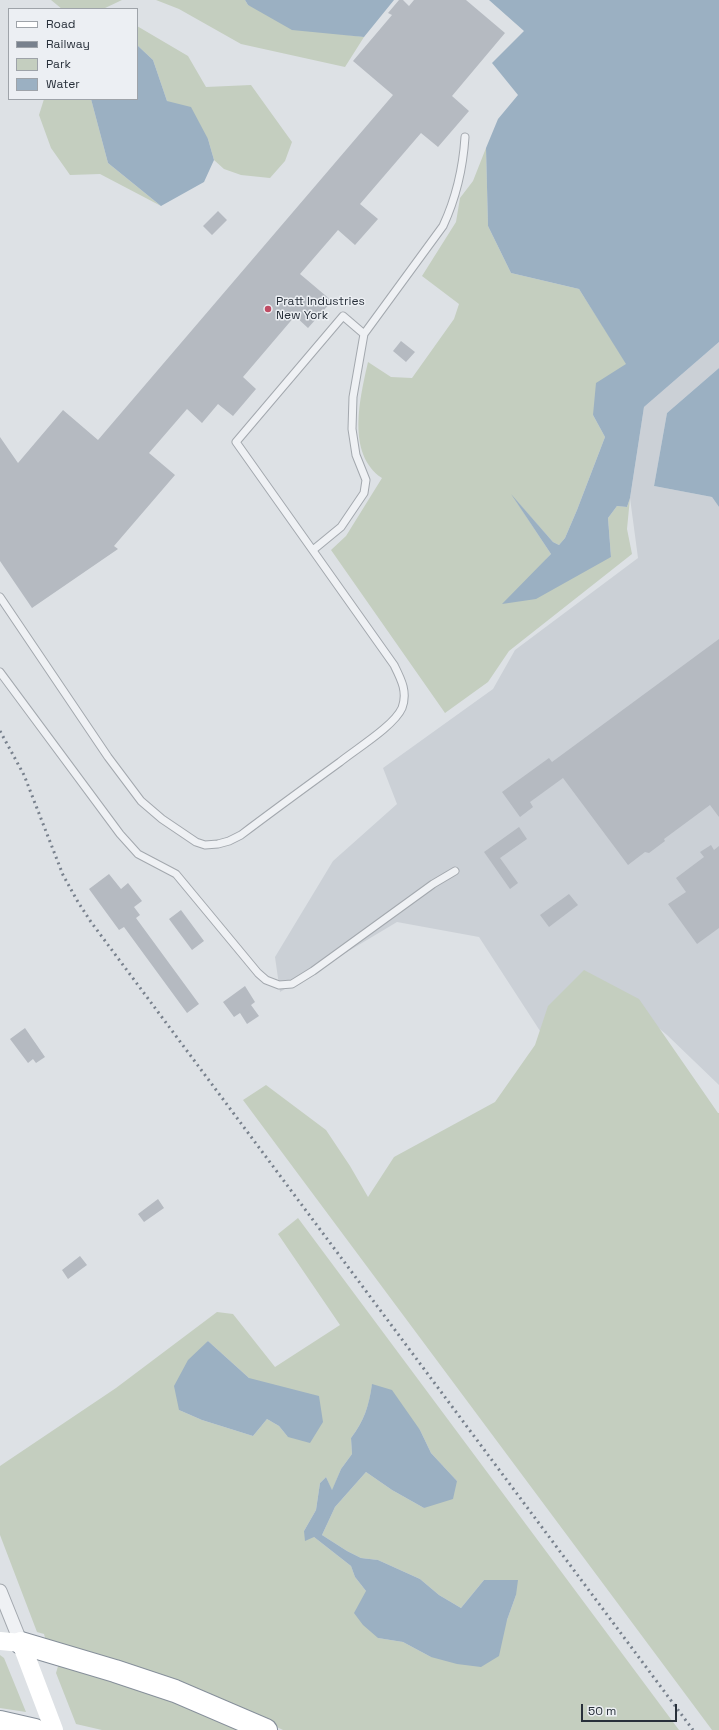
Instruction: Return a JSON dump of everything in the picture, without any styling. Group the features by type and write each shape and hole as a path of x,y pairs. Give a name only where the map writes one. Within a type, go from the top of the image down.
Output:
{"highway":[{"path":"10,1642 115,1671 175,1691 266,1730"},
{"path":"0,1722 35,1730"}],"main road":[{"path":"10,1642 34,1678 54,1730"}],"street":[{"path":"0,1591 10,1642"}],"lane":[{"path":"313,550 341,527 364,493 366,480 356,455 352,429 352,397 364,334 443,226 451,209 463,165 465,137"},
{"path":"0,597 108,756 141,801 162,819 196,842 205,845 218,844 229,841 241,835 375,736 398,715 404,702 405,692 403,683 394,665 236,442 343,316 364,334"},
{"path":"0,672 120,834 138,854 176,874 258,973 266,980 279,985 292,984 313,971 433,884 454,871"}],"shaded area":[{"path":"719,342 719,368 667,413 654,486 712,497 719,507 719,1085 667,1035 597,977 542,1034 479,937 397,922 280,992 275,957 333,861 397,804 383,768 493,689 515,650 638,558 630,498 644,407"}],"green space":[{"path":"51,0 122,0 105,8 61,8"},
{"path":"156,0 245,0 248,5 333,33 364,37 345,67 241,44 179,9"},
{"path":"138,27 188,56 206,87 251,85 292,142 285,161 270,178 241,175 224,169 214,160 208,139 167,101 153,60 138,46"},
{"path":"44,100 91,100 108,163 161,206 100,174 70,175 51,148 39,115"},
{"path":"486,148 488,226 511,273 579,289 627,364 593,415 605,437 577,510 565,538 559,545 553,542 514,498 551,554 536,571 611,557 608,518 617,506 627,507 630,498 627,529 632,554 509,651 488,682 445,713 331,550 346,536 382,478 371,468 364,455 358,424 359,408 368,362 391,377 412,378 454,319 459,304 422,276 456,222 460,198 473,181"},
{"path":"584,970 639,999 719,1113 719,1730 712,1730 243,1100 266,1085 326,1130 350,1166 368,1197 394,1157 495,1102 535,1045 548,1006"},
{"path":"298,1218 679,1730 283,1730 211,1695 47,1645 44,1634 37,1632 0,1535 0,1466 116,1388 217,1312 233,1314 275,1367 340,1325 278,1234","holes":["208,1341 249,1378 288,1437 279,1426 267,1419 253,1436 202,1420 179,1410","372,1385 420,1430 431,1453 457,1481 424,1508 392,1490 366,1472 335,1507 322,1535 361,1558 378,1560 420,1579 439,1595 461,1608 484,1580 516,1595 507,1620 431,1657 403,1642 378,1638 366,1591 355,1577 351,1566 304,1531 316,1510 320,1483 326,1477 332,1491 341,1469 352,1454 351,1438 365,1413"]},
{"path":"0,1655 4,1658 26,1712 0,1708"},
{"path":"59,1663 144,1690 242,1730 102,1730 76,1724 56,1673"}],"water":[{"path":"245,0 394,0 364,37 292,30 248,5"},
{"path":"489,0 719,0 719,342 644,407 630,498 627,507 617,506 608,518 611,557 536,599 502,604 551,554 511,494 553,542 559,545 565,538 577,510 605,437 593,415 596,383 626,364 579,289 511,273 488,226 486,148 498,119 518,95 492,63 524,31"},
{"path":"138,46 153,60 167,101 191,107 208,139 214,160 204,182 161,206 108,163 91,100 138,100"},
{"path":"719,368 719,507 712,497 654,486 667,413"},
{"path":"208,1341 249,1378 319,1396 323,1422 310,1443 288,1437 279,1426 267,1419 253,1436 202,1420 179,1410 174,1386 188,1360"},
{"path":"372,1384 392,1390 420,1430 431,1453 457,1481 453,1499 424,1508 392,1490 366,1472 335,1507 322,1535 361,1558 378,1560 420,1579 439,1595 461,1608 484,1580 518,1580 516,1595 507,1620 499,1656 481,1667 457,1664 431,1657 403,1642 378,1638 363,1625 354,1613 366,1591 355,1577 351,1566 314,1537 305,1541 304,1531 316,1510 320,1483 326,1477 332,1490 341,1469 352,1454 351,1438 365,1413"}],"building":[{"name":"Pratt Industries New York","path":"399,0 403,0 409,6 414,0 466,0 505,33 452,96 469,111 438,147 421,133 360,204 378,219 355,245 338,230 300,274 332,301 308,328 295,316 243,377 256,389 233,416 218,404 202,423 187,409 149,453 175,475 114,546 118,549 32,608 0,561 0,437 18,463 63,410 98,440 393,95 353,61 392,15 388,13"},
{"path":"218,211 227,220 212,235 203,226"},
{"path":"401,341 415,352 406,362 393,351"},
{"path":"719,639 719,817 710,805 664,839 665,841 649,853 645,852 628,865 563,778 530,802 533,807 520,817 502,792 549,758 552,762"},
{"path":"519,827 527,839 500,858 518,883 510,889 484,852"},
{"path":"711,845 714,850 719,846 719,928 697,944 668,904 686,892 676,878 704,857 700,852"},
{"path":"109,874 121,889 128,883 142,901 134,907 140,915 136,918 199,1004 187,1013 124,927 119,930 89,889"},
{"path":"569,894 578,905 549,927 540,915"},
{"path":"181,910 204,941 192,950 169,919"},
{"path":"245,986 255,1002 251,1005 259,1016 247,1024 240,1013 234,1017 223,1002"},
{"path":"25,1028 45,1057 36,1063 33,1059 28,1063 10,1039"},
{"path":"158,1199 164,1208 144,1222 138,1214"},
{"path":"80,1256 87,1265 68,1279 62,1270"}],"railway":[{"path":"0,731 24,775 63,875 91,922 693,1730"}],"place":[{"name":"Pratt Industries New York","path":"268,309"}]}
